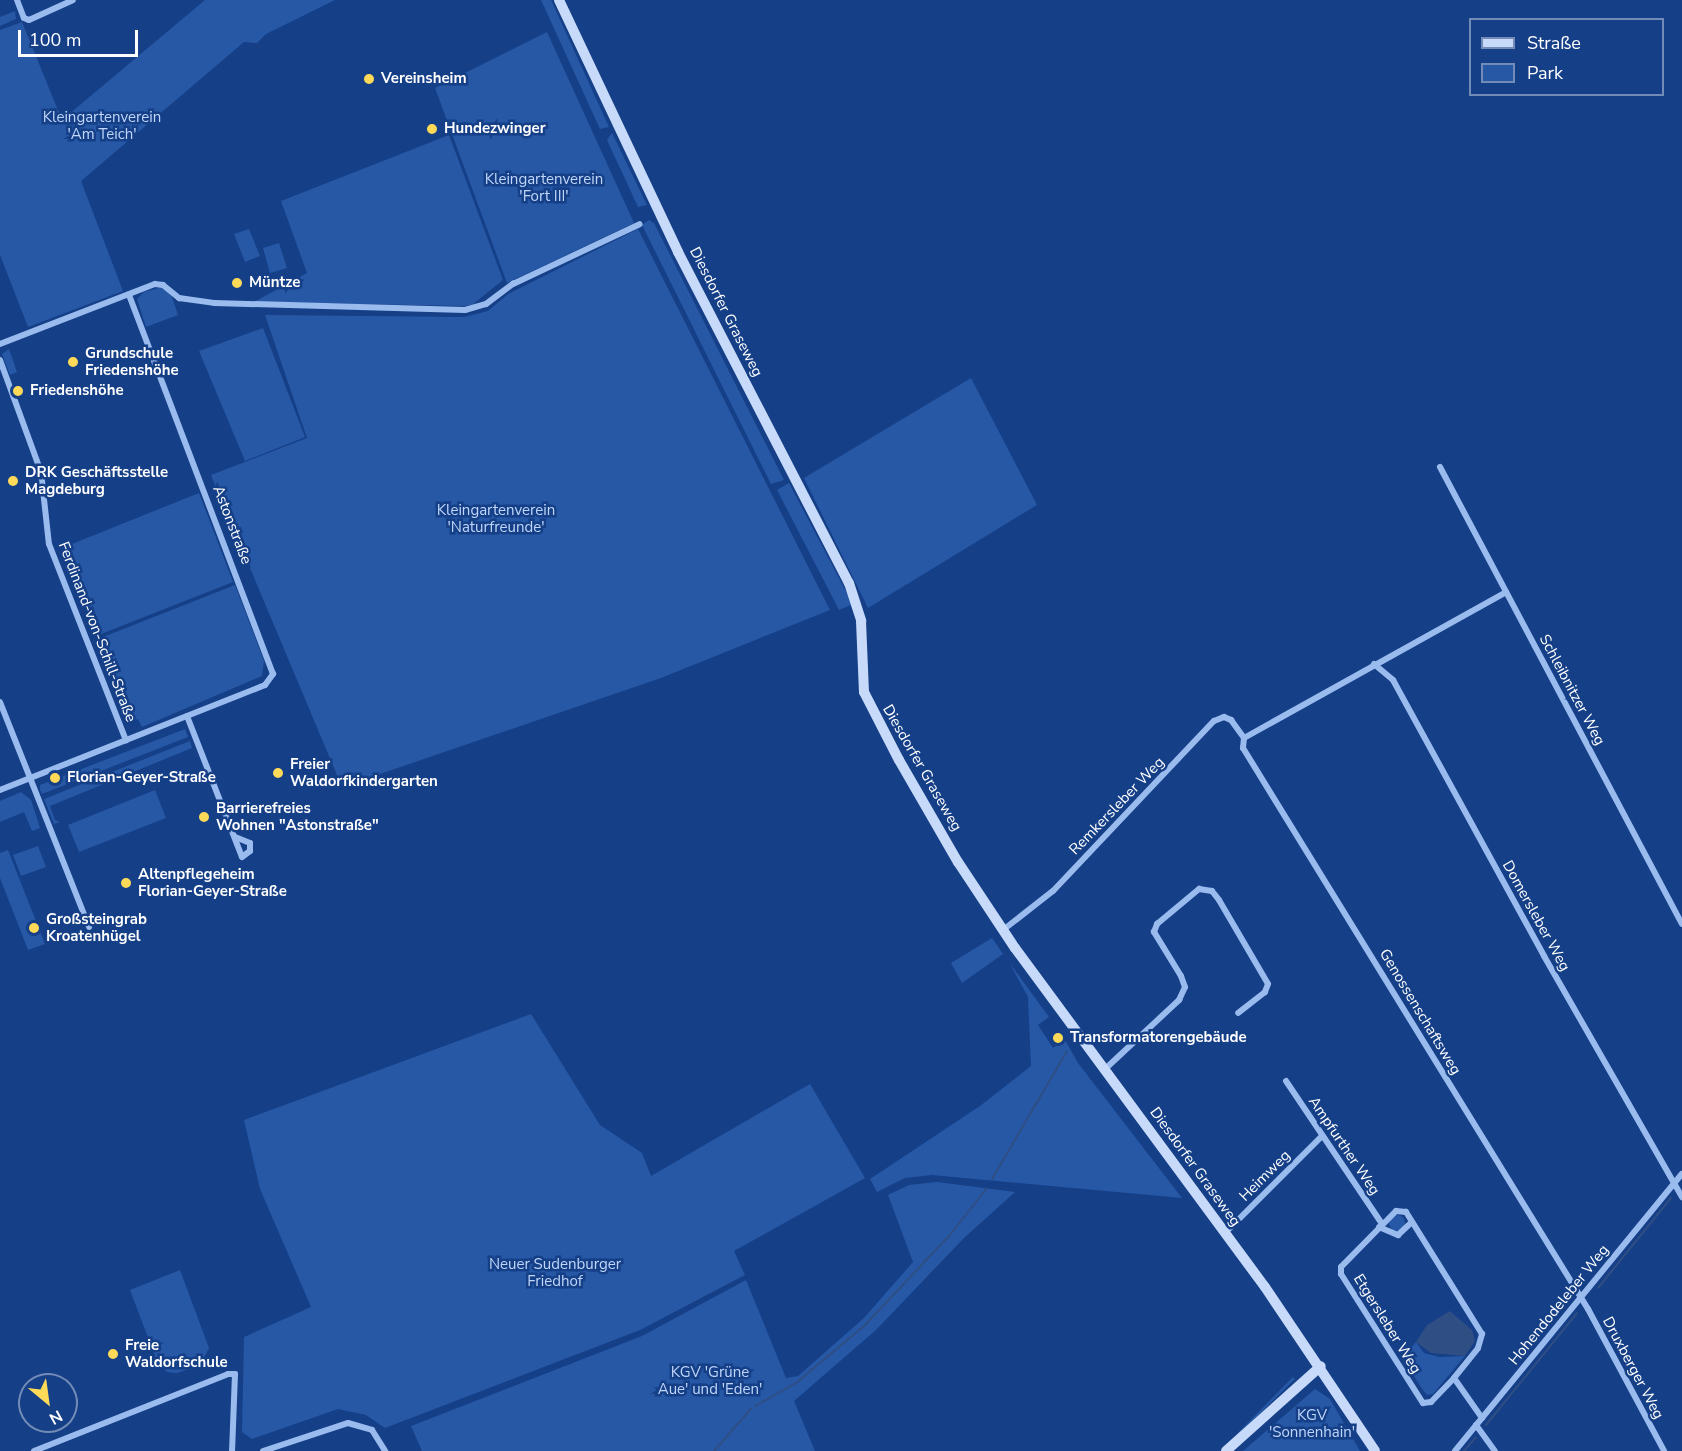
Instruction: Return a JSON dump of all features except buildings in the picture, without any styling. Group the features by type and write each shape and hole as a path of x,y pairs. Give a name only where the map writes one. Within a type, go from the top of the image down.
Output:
{"main road":[{"name":"Diesdorfer Graseweg","path":"559,0 678,252 849,583 860,614 862,678 873,713 958,862 1003,930 1321,1366 1375,1451"},
{"path":"1226,1451 1321,1366"}],"street":[{"path":"17,0 24,18 29,20 73,0"},
{"path":"0,344 159,284 179,298 214,303 465,310 486,304 513,284 640,224"},
{"name":"Astonstraße","path":"0,790 265,685 273,666 129,294"},
{"name":"Ferdinand-von-Schill-Straße","path":"0,360 41,472 49,544 126,740"},
{"name":"Schleibnitzer Weg","path":"1440,467 1682,924"},
{"path":"1244,738 1506,592"},
{"name":"Domersleber Weg","path":"1374,664 1393,680 1682,1197"},
{"path":"0,702 89,927"},
{"path":"187,716 235,837"},
{"name":"Remkersleber Weg","path":"1003,930 1053,891 1214,721 1224,717 1231,720 1244,738"},
{"name":"Genossenschaftsweg","path":"1244,738 1243,748 1580,1297"},
{"path":"1104,1070 1179,1000 1185,987 1181,976 1154,932 1157,924 1199,889 1212,891 1219,900 1268,984 1265,993 1238,1013"},
{"name":"Ampfurther Weg","path":"1286,1081 1381,1226"},
{"name":"Heimweg","path":"1225,1233 1322,1136"},
{"name":"Hohendodeleber Weg","path":"1455,1451 1682,1174"},
{"name":"Etgersleber Weg","path":"1396,1211 1407,1212 1482,1334 1478,1348 1431,1402 1423,1403 1341,1275 1341,1267 1381,1226 1396,1211"},
{"path":"1381,1226 1398,1235 1412,1222"},
{"name":"Druxberger Weg","path":"1580,1297 1664,1451"},
{"path":"34,1451 235,1374 232,1451"},
{"path":"1454,1377 1482,1418"},
{"path":"263,1451 344,1423 362,1425 376,1435 385,1451"},
{"path":"1476,1425 1495,1451"}],"green space":[{"name":"Kleingartenverein 'Am Teich'","path":"205,0 335,0 266,34 257,43 244,42 81,181 123,291 28,327 0,255 0,30 22,22 62,120"},
{"path":"541,0 551,0 609,127 600,129"},
{"path":"15,11 16,19 0,26 0,17"},
{"name":"Kleingartenverein 'Fort III'","path":"547,32 634,223 507,283 435,88"},
{"path":"612,133 647,205 638,207 607,140"},
{"path":"449,135 503,280 472,305 464,306 254,302 307,273 281,201"},
{"path":"649,220 654,223 784,480 771,484 642,225"},
{"path":"249,229 260,256 245,262 234,234"},
{"name":"Kleingartenverein 'Naturfreunde'","path":"638,229 830,610 661,678 342,787 211,475 307,438 265,315 464,317 488,311 508,294"},
{"path":"279,243 287,268 270,273 263,248"},
{"path":"162,287 171,294 178,315 146,327 137,299 144,292"},
{"path":"263,328 305,437 245,461 199,351"},
{"path":"9,349 17,372 10,375 2,354"},
{"path":"971,378 1037,505 868,608 804,478"},
{"path":"789,483 850,599 851,605 839,610 777,490"},
{"path":"199,493 233,582 96,636 62,548"},
{"path":"235,585 264,661 262,676 142,727 138,719 130,722 98,639"},
{"path":"185,729 188,737 42,794 40,790 40,785"},
{"path":"190,741 192,748 50,806 55,820 60,822 54,824 44,799"},
{"path":"155,790 166,818 79,852 68,825"},
{"path":"21,792 31,800 40,828 32,831 24,812 0,822 0,801"},
{"path":"38,846 46,867 21,876 13,855"},
{"path":"8,850 45,944 28,950 0,878 0,853"},
{"path":"992,938 1003,954 962,983 951,963"},
{"path":"1009,962 1049,1017 1038,1025 1053,1048 1065,1040 1078,1063 1182,1198 932,1175 905,1178 877,1192 870,1179 980,1106 1031,1066 1028,997"},
{"name":"Neuer Sudenburger Friedhof","path":"531,1014 600,1125 642,1153 651,1176 810,1084 865,1178 734,1251 745,1275 640,1330 385,1428 366,1415 338,1409 252,1439 242,1432 244,1337 311,1307 260,1189 244,1120"},
{"name":"KGV 'Grüne Aue' und 'Eden'","path":"937,1182 1015,1192 964,1238 876,1330 794,1401 815,1451 422,1451 411,1426 642,1336 746,1280 786,1378 798,1376 864,1318 913,1262 888,1195 909,1185"},
{"path":"1394,1215 1400,1215 1405,1223 1403,1229 1394,1231 1389,1226 1389,1220"},
{"path":"180,1270 209,1348 200,1365 177,1373 167,1372 158,1364 130,1290"},
{"path":"1416,1342 1424,1353 1439,1357 1465,1356 1433,1394 1427,1395 1402,1358"},
{"path":"1293,1377 1295,1379 1230,1443 1229,1442"},
{"name":"KGV 'Sonnenhain'","path":"1315,1389 1330,1399 1360,1451 1243,1451"}],"shaded area":[{"path":"1450,1311 1472,1330 1475,1341 1465,1356 1431,1353 1416,1342 1427,1325"}],"waterway":[{"path":"992,1179 1067,1051"},
{"path":"755,1406 796,1383 865,1325 949,1236 987,1188"},
{"path":"1598,1288 1671,1198"},
{"path":"1486,1425 1577,1313"},
{"path":"714,1451 751,1409"},
{"path":"1464,1451 1476,1437"}],"place":[{"name":"Vereinsheim","path":"369,79"},
{"name":"Hundezwinger","path":"432,129"},
{"name":"Müntze","path":"237,283"},
{"name":"Grundschule Friedenshöhe","path":"73,362"},
{"name":"Friedenshöhe","path":"18,391"},
{"name":"DRK Geschäftsstelle Magdeburg","path":"13,481"},
{"name":"Freier Waldorfkindergarten","path":"278,773"},
{"name":"Florian-Geyer-Straße","path":"55,778"},
{"name":"Barrierefreies Wohnen \"Astonstraße\"","path":"204,817"},
{"name":"Altenpflegeheim Florian-Geyer-Straße","path":"126,883"},
{"name":"Großsteingrab Kroatenhügel","path":"34,928"},
{"name":"Transformatorengebäude","path":"1058,1038"},
{"name":"Freie Waldorfschule","path":"113,1354"}]}
